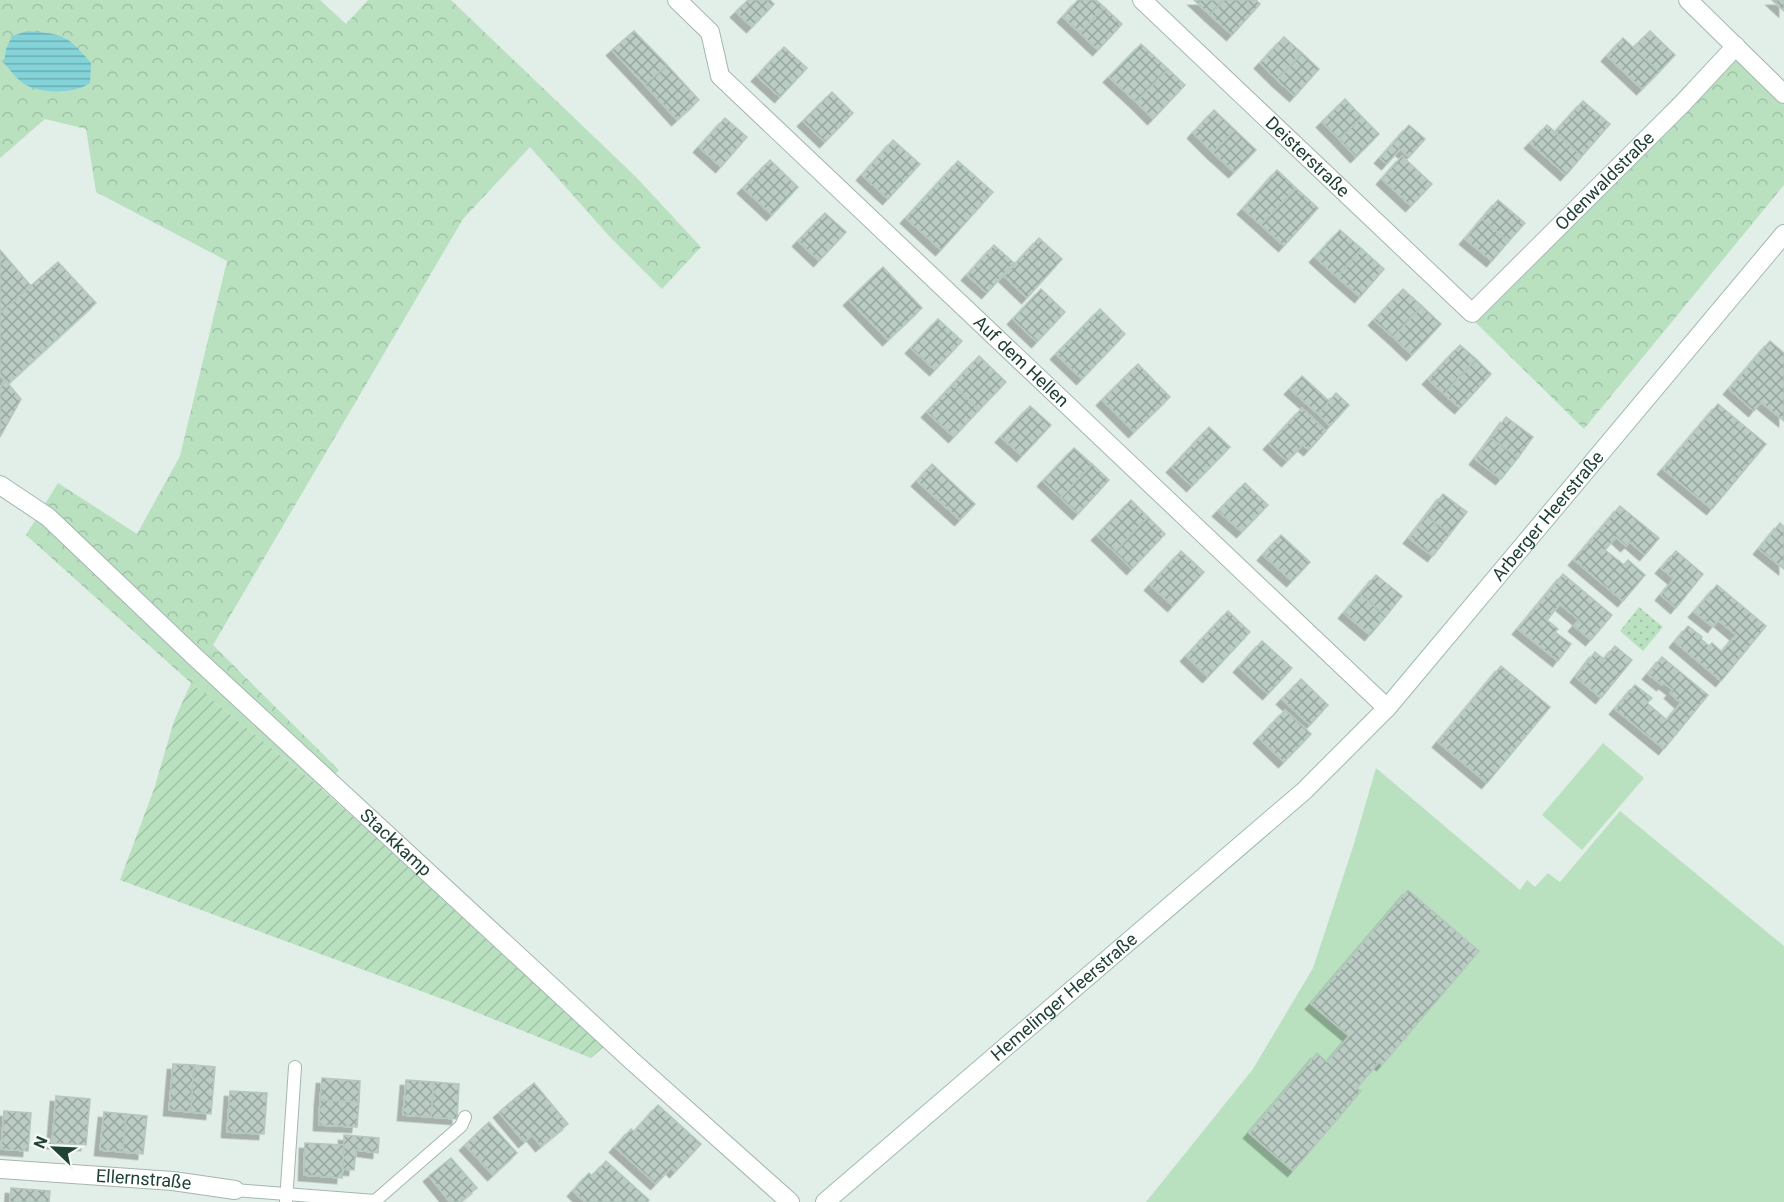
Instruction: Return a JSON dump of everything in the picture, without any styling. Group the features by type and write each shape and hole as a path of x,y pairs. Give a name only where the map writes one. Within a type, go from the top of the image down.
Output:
{"street":[{"name":"Auf dem Hellen","path":"677,0 710,32 720,76 1387,708"},
{"name":"Deisterstraße","path":"1142,0 1472,313"},
{"path":"1688,0 1784,94"},
{"name":"Odenwaldstraße","path":"1472,313 1682,104 1736,46"},
{"name":"Arberger Heerstraße","path":"1304,790 1387,708 1784,234"},
{"name":"Stackkamp","path":"0,485 48,517 195,657 614,1044 790,1202"},
{"name":"Hemelinger Heerstraße","path":"825,1202 1304,790"},
{"name":"Ellernstraße","path":"0,1169 173,1181 235,1190"}],"lane":[{"path":"286,1199 295,1067"},
{"name":"Ellernstraße","path":"235,1190 286,1199 375,1201 461,1126 465,1116"}],"green space":[{"path":"0,0 320,0 346,24 368,0 451,0 636,177 701,247 662,289 609,236 530,147 463,219 213,645 339,770 322,789 191,683 26,535 58,483 137,534 180,456 227,261 96,192 86,129 45,119 0,158"},
{"path":"1726,43 1784,105 1784,185 1584,429 1467,314"},
{"path":"1639,607 1663,627 1643,651 1620,631"},
{"path":"191,683 322,789 607,1044 591,1058 448,1001 120,880 154,789 174,721"},
{"path":"1603,743 1644,778 1582,850 1542,815"},
{"path":"1376,768 1520,890 1527,880 1535,887 1548,873 1560,882 1620,811 1784,946 1784,1202 1146,1202 1253,1069 1313,968"}],"water":[{"path":"27,31 49,33 70,41 91,63 90,83 84,87 67,91 48,91 39,90 21,82 4,63 6,49 12,36"}],"building":[{"path":"748,0 770,0 774,4 752,27 736,12"},
{"path":"1078,0 1096,0 1104,7 1080,33 1063,17"},
{"path":"1194,0 1224,0 1210,15"},
{"path":"1224,0 1256,0 1260,4 1232,35 1210,15"},
{"path":"1772,0 1784,0 1784,11"},
{"path":"1104,7 1122,24 1098,50 1080,33"},
{"path":"634,31 667,65 645,85 612,50"},
{"path":"1650,31 1675,55 1659,72 1633,48"},
{"path":"1284,37 1302,53 1277,80 1260,63"},
{"path":"1623,38 1659,72 1642,89 1607,56"},
{"path":"1141,44 1168,69 1136,102 1109,77"},
{"path":"784,47 807,68 780,97 757,76"},
{"path":"1302,53 1319,69 1295,96 1277,80"},
{"path":"667,65 699,100 677,120 645,85"},
{"path":"1168,69 1185,85 1153,119 1136,102"},
{"path":"832,92 853,113 825,142 803,121"},
{"path":"1345,99 1362,117 1339,139 1322,122"},
{"path":"1583,101 1610,124 1582,156 1555,132"},
{"path":"1214,110 1235,130 1213,153 1193,133"},
{"path":"1362,117 1379,134 1356,157 1339,139"},
{"path":"725,118 747,137 721,167 699,147"},
{"path":"1409,125 1425,139 1409,157 1400,149 1387,164 1380,158"},
{"path":"1547,125 1582,156 1566,175 1530,143"},
{"path":"1235,130 1256,150 1234,172 1213,153"},
{"path":"893,140 920,164 888,199 862,175"},
{"path":"1402,156 1432,184 1411,206 1382,179"},
{"path":"770,160 798,187 772,215 743,188"},
{"path":"958,161 993,192 941,250 906,218"},
{"path":"1277,170 1296,188 1261,225 1243,209"},
{"path":"1296,188 1318,208 1284,246 1261,225"},
{"path":"1498,200 1525,223 1508,242 1482,219"},
{"path":"825,213 846,232 819,261 798,241"},
{"path":"1482,219 1508,242 1492,261 1465,239"},
{"path":"1340,230 1362,249 1337,277 1315,257"},
{"path":"1039,238 1062,259 1027,298 1004,276"},
{"path":"994,245 1014,263 987,293 967,275"},
{"path":"1362,249 1384,269 1360,297 1337,277"},
{"path":"0,250 31,286 0,313"},
{"path":"58,262 96,303 8,384 0,375 0,313"},
{"path":"883,267 922,308 888,340 849,300"},
{"path":"1041,289 1065,312 1037,342 1013,319"},
{"path":"1403,289 1422,306 1393,337 1374,320"},
{"path":"1422,306 1441,324 1412,355 1393,337"},
{"path":"1100,309 1125,334 1082,379 1056,354"},
{"path":"938,319 962,341 935,370 911,348"},
{"path":"1770,341 1784,353 1784,421 1761,402 1754,411 1729,389"},
{"path":"1460,345 1476,359 1444,394 1428,379"},
{"path":"979,356 1006,382 979,410 953,384"},
{"path":"1476,359 1491,374 1460,408 1444,394"},
{"path":"1138,364 1170,397 1134,432 1102,400"},
{"path":"1302,376 1329,401 1318,414 1290,389"},
{"path":"5,380 21,399 0,437 0,388"},
{"path":"953,384 979,410 954,437 927,412"},
{"path":"1336,393 1349,405 1330,426 1318,414"},
{"path":"1718,404 1766,444 1712,509 1663,469"},
{"path":"1030,406 1051,425 1022,456 1001,437"},
{"path":"1302,408 1326,431 1309,450 1303,445 1287,461 1269,444"},
{"path":"1506,417 1533,437 1518,458 1491,438"},
{"path":"1209,427 1230,447 1192,486 1172,467"},
{"path":"1491,438 1518,458 1501,479 1475,459"},
{"path":"1074,448 1092,464 1061,498 1043,481"},
{"path":"932,464 975,504 960,520 917,481"},
{"path":"1092,464 1109,480 1078,514 1061,498"},
{"path":"1245,483 1268,505 1242,532 1218,511"},
{"path":"1443,494 1467,512 1450,534 1426,516"},
{"path":"1131,500 1148,517 1115,552 1097,535"},
{"path":"1620,506 1659,538 1645,555 1630,542 1626,546 1616,537 1605,550 1624,565 1628,560 1645,575 1623,601 1574,560"},
{"path":"1426,516 1450,534 1433,556 1409,538"},
{"path":"1148,517 1165,534 1132,569 1115,552"},
{"path":"1780,523 1784,527 1784,569 1759,549"},
{"path":"1281,535 1310,562 1292,581 1263,555"},
{"path":"1181,551 1204,572 1173,606 1150,585"},
{"path":"1676,551 1703,574 1676,608 1661,595 1674,579 1661,568"},
{"path":"1563,574 1612,615 1591,640 1574,626 1579,620 1560,604 1547,620 1558,629 1555,632 1571,644 1558,661 1518,629"},
{"path":"1376,575 1402,596 1386,616 1360,594"},
{"path":"1717,585 1766,626 1721,681 1675,642 1688,626 1709,646 1712,643 1722,652 1736,635 1718,620 1713,627 1694,612"},
{"path":"1360,594 1386,616 1370,635 1344,613"},
{"path":"1228,611 1250,632 1208,677 1186,656"},
{"path":"1262,641 1292,668 1268,694 1239,667"},
{"path":"1615,646 1632,660 1601,698 1576,677 1595,652 1604,659"},
{"path":"1662,657 1708,695 1664,749 1615,709 1635,685 1652,698 1647,703 1667,720 1681,703 1670,693 1673,690 1648,674"},
{"path":"1501,666 1550,707 1487,783 1438,742"},
{"path":"1301,679 1328,705 1310,725 1282,699"},
{"path":"1285,710 1311,734 1284,762 1259,738"},
{"path":"1408,890 1479,951 1382,1065 1379,1062 1357,1088 1361,1091 1293,1171 1249,1133 1317,1053 1327,1062 1349,1036 1311,1004"},
{"path":"173,1064 194,1065 191,1112 169,1110"},
{"path":"194,1065 215,1067 211,1114 191,1112"},
{"path":"322,1078 360,1081 359,1102 320,1100"},
{"path":"406,1080 434,1082 431,1117 403,1115"},
{"path":"434,1082 459,1084 457,1119 431,1117"},
{"path":"534,1083 568,1124 541,1146 532,1135 524,1142 499,1112"},
{"path":"230,1091 267,1093 264,1134 227,1132"},
{"path":"56,1096 90,1099 86,1145 52,1143"},
{"path":"320,1100 359,1102 357,1127 319,1125"},
{"path":"658,1105 701,1144 675,1172 671,1168 656,1184 615,1147 631,1129 634,1132"},
{"path":"4,1111 31,1113 28,1151 1,1149"},
{"path":"104,1112 126,1114 123,1152 100,1150"},
{"path":"126,1114 147,1116 143,1154 123,1152"},
{"path":"489,1122 517,1153 493,1175 465,1145"},
{"path":"344,1135 379,1138 378,1153 356,1150 354,1170 343,1169"},
{"path":"305,1143 344,1145 342,1178 304,1175"},
{"path":"451,1158 477,1188 460,1202 450,1202 429,1176"},
{"path":"606,1161 649,1200 647,1202 585,1202 573,1191 589,1173 592,1176"},
{"path":"11,1188 50,1191 49,1202 10,1202"}]}
